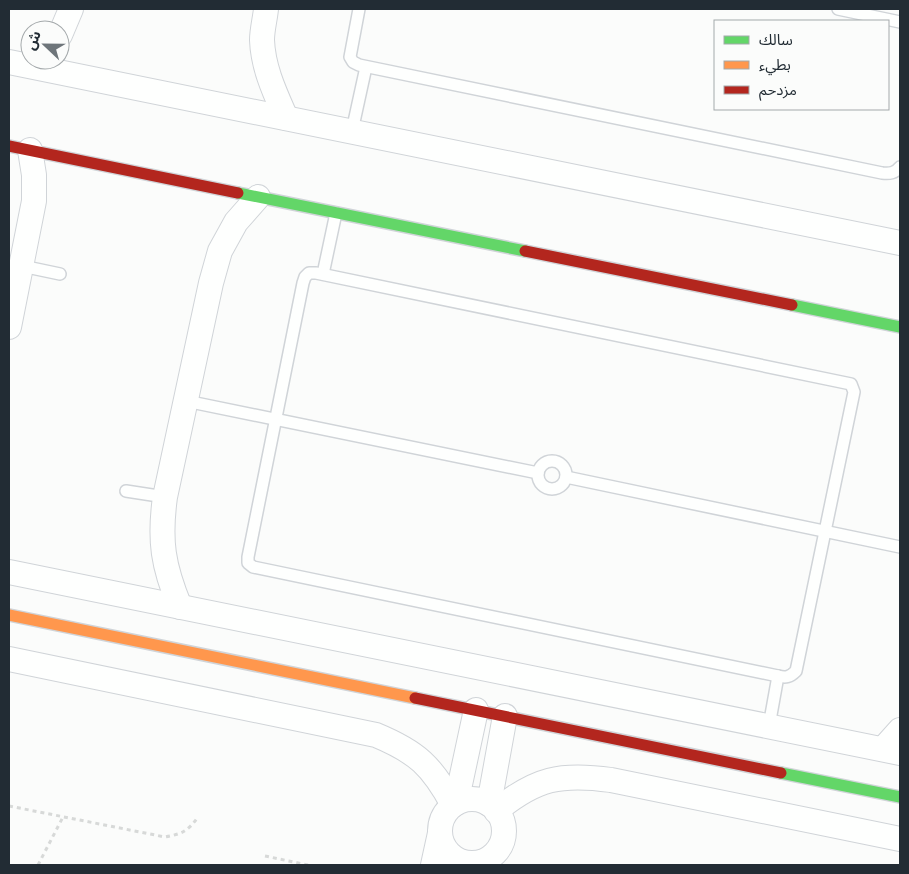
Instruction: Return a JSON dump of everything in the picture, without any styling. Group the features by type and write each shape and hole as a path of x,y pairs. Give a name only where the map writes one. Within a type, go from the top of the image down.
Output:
{"street":[{"path":"266,9 262,38 265,65 286,118"},
{"path":"70,70 286,118 900,243"},
{"path":"20,148 900,327"},
{"path":"9,327 34,200 34,175 20,148"},
{"path":"180,607 169,581 163,553 162,525 165,498 211,283 220,251 236,222 258,197"},
{"path":"9,572 892,751 900,730"},
{"path":"9,615 900,796"},
{"path":"9,659 376,735 401,745 422,761 440,781 455,804"},
{"path":"455,804 476,710"},
{"path":"493,807 506,716"},
{"path":"493,807 538,784 561,777 586,777 611,780 900,839"},
{"path":"433,865 443,818 455,804 467,799 478,800 493,807 502,820 504,831 497,865"},
{"path":"440,833 442,844 448,853 457,860 468,863 488,858 497,851 502,841"}],"lane":[{"path":"359,9 350,57 353,62 366,67 882,173 889,174 895,172 900,167"},
{"path":"838,9 900,22"},
{"path":"352,131 366,67"},
{"path":"324,274 336,213"},
{"path":"22,266 60,274"},
{"path":"309,273 324,274 851,384 854,392 798,666 791,676 785,678 252,568 248,563 248,557 275,419 303,283 309,273"},
{"path":"186,401 538,473"},
{"path":"555,461 561,464 565,470 566,477 563,484 557,488 550,488 543,486 539,480 538,473 541,466 547,462 555,461"},
{"path":"566,477 900,547"},
{"path":"126,491 165,498"},
{"path":"769,726 778,676"}],"path":[{"path":"9,806 165,837 178,835 190,828 198,817"},
{"path":"38,865 63,817"},
{"path":"265,856 308,865"}],"traffic: fast":[{"path":"238,193 525,251"},
{"path":"792,305 900,327"},
{"path":"781,773 900,797"}],"traffic: slow":[{"path":"9,615 415,698"}],"traffic: jam":[{"path":"9,146 238,193"},
{"path":"525,251 792,305"},
{"path":"415,698 781,773"}]}
